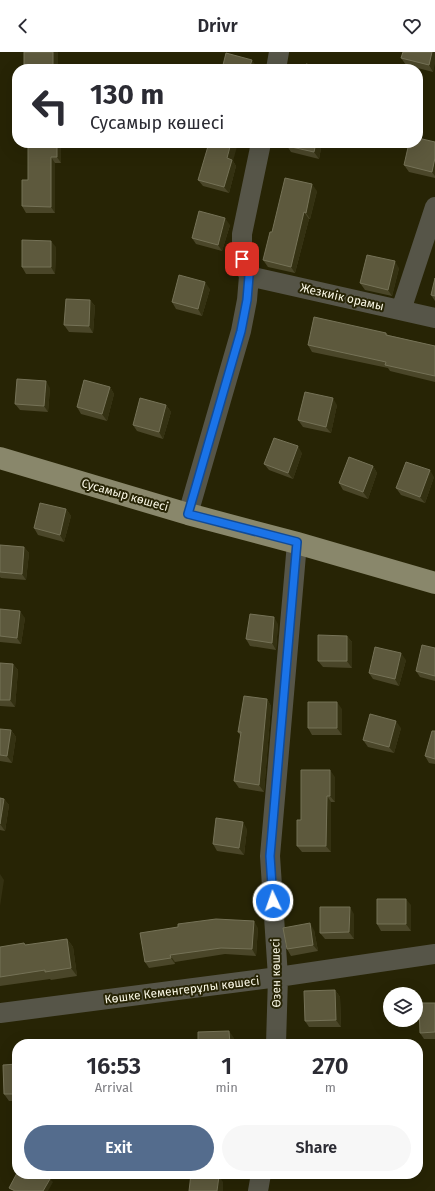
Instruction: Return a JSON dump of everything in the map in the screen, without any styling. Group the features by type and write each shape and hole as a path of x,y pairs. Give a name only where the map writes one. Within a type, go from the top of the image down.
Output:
{"main road":[{"name":"Сусамыр көшесі","path":"0,458 188,514 297,542 435,582"}],"street":[{"path":"277,64 279,52"},
{"path":"188,514 241,331 247,300 249,276 242,259 242,234 260,148"},
{"path":"401,310 435,207"},
{"name":"Жезкиік орамы","path":"249,276 435,318"},
{"name":"Өзен көшесі","path":"276,1039 278,977 270,856 297,542"},
{"name":"Көшке Кеменгерұлы көшесі","path":"0,1013 278,977 435,954"},
{"path":"258,1191 260,1179"}],"building":[{"path":"24,52 53,52 53,64 24,64"},
{"path":"403,52 432,52 429,65 401,58"},
{"path":"226,53 252,60 251,64 223,64"},
{"path":"423,139 435,142 435,158 432,172 404,165 408,148 423,148"},
{"path":"28,148 57,148 57,157 51,157 51,207 22,206 22,180 28,180"},
{"path":"208,148 230,148 227,158 232,160 224,187 198,180"},
{"path":"296,148 315,148 314,152"},
{"path":"285,178 312,184 306,213 304,212 291,267 263,260 270,232 272,232"},
{"path":"199,211 225,218 218,245 192,238"},
{"path":"22,240 51,241 51,267 22,267"},
{"path":"367,255 395,261 388,290 360,283"},
{"path":"179,275 205,282 198,309 172,302"},
{"path":"435,278 435,296 431,295"},
{"path":"66,299 90,300 89,326 64,325"},
{"path":"314,317 386,333 386,335 435,346 435,376 385,365 386,362 308,345"},
{"path":"17,379 46,381 44,406 15,404"},
{"path":"84,380 110,387 102,414 77,407"},
{"path":"305,392 333,398 326,427 298,420"},
{"path":"140,398 166,405 159,432 133,425"},
{"path":"274,438 298,446 288,473 264,464"},
{"path":"349,457 373,466 363,492 339,483"},
{"path":"406,462 430,470 420,497 396,488"},
{"path":"40,503 66,509 60,535 34,528"},
{"path":"0,545 24,547 22,574 0,572"},
{"path":"0,609 20,611 17,638 0,636"},
{"path":"250,614 274,617 272,643 246,639"},
{"path":"318,635 347,636 347,661 318,661"},
{"path":"422,645 435,648 435,676 416,671"},
{"path":"375,647 401,653 395,679 369,673"},
{"path":"0,663 13,664 10,700 0,700"},
{"path":"244,696 267,699 259,785 234,781 241,732 238,732"},
{"path":"308,702 337,702 337,728 308,728"},
{"path":"370,714 396,721 389,747 363,740"},
{"path":"0,729 11,730 7,756 0,755"},
{"path":"432,731 435,731 435,759 425,756"},
{"path":"301,770 330,770 330,796 327,796 326,846 297,846 297,820 301,820"},
{"path":"0,798 4,799 0,824"},
{"path":"216,818 243,822 239,848 213,844"},
{"path":"377,899 406,899 406,924 377,924"},
{"path":"320,907 350,907 349,932 320,933"},
{"path":"216,919 254,921 252,949 221,948 170,955 171,958 145,962 140,933 178,927 178,924"},
{"path":"310,923 313,945 287,949 283,928"},
{"path":"67,939 71,968 45,972 45,970 0,977 0,947"},
{"path":"335,990 336,1020 305,1021 304,991"},
{"path":"423,1003 435,1003 435,1032 420,1033 420,1027 423,1027"},
{"path":"229,1031 230,1039 198,1039 198,1032"},
{"path":"12,1064 12,1094 4,1094 3,1065"},
{"path":"14,1179 50,1179 43,1191 15,1191 9,1188"},
{"path":"190,1179 219,1179 217,1191 189,1191"}],"route":[{"path":"242,259 249,276 247,300 241,331 188,514 297,542 270,856 273,901"}]}
